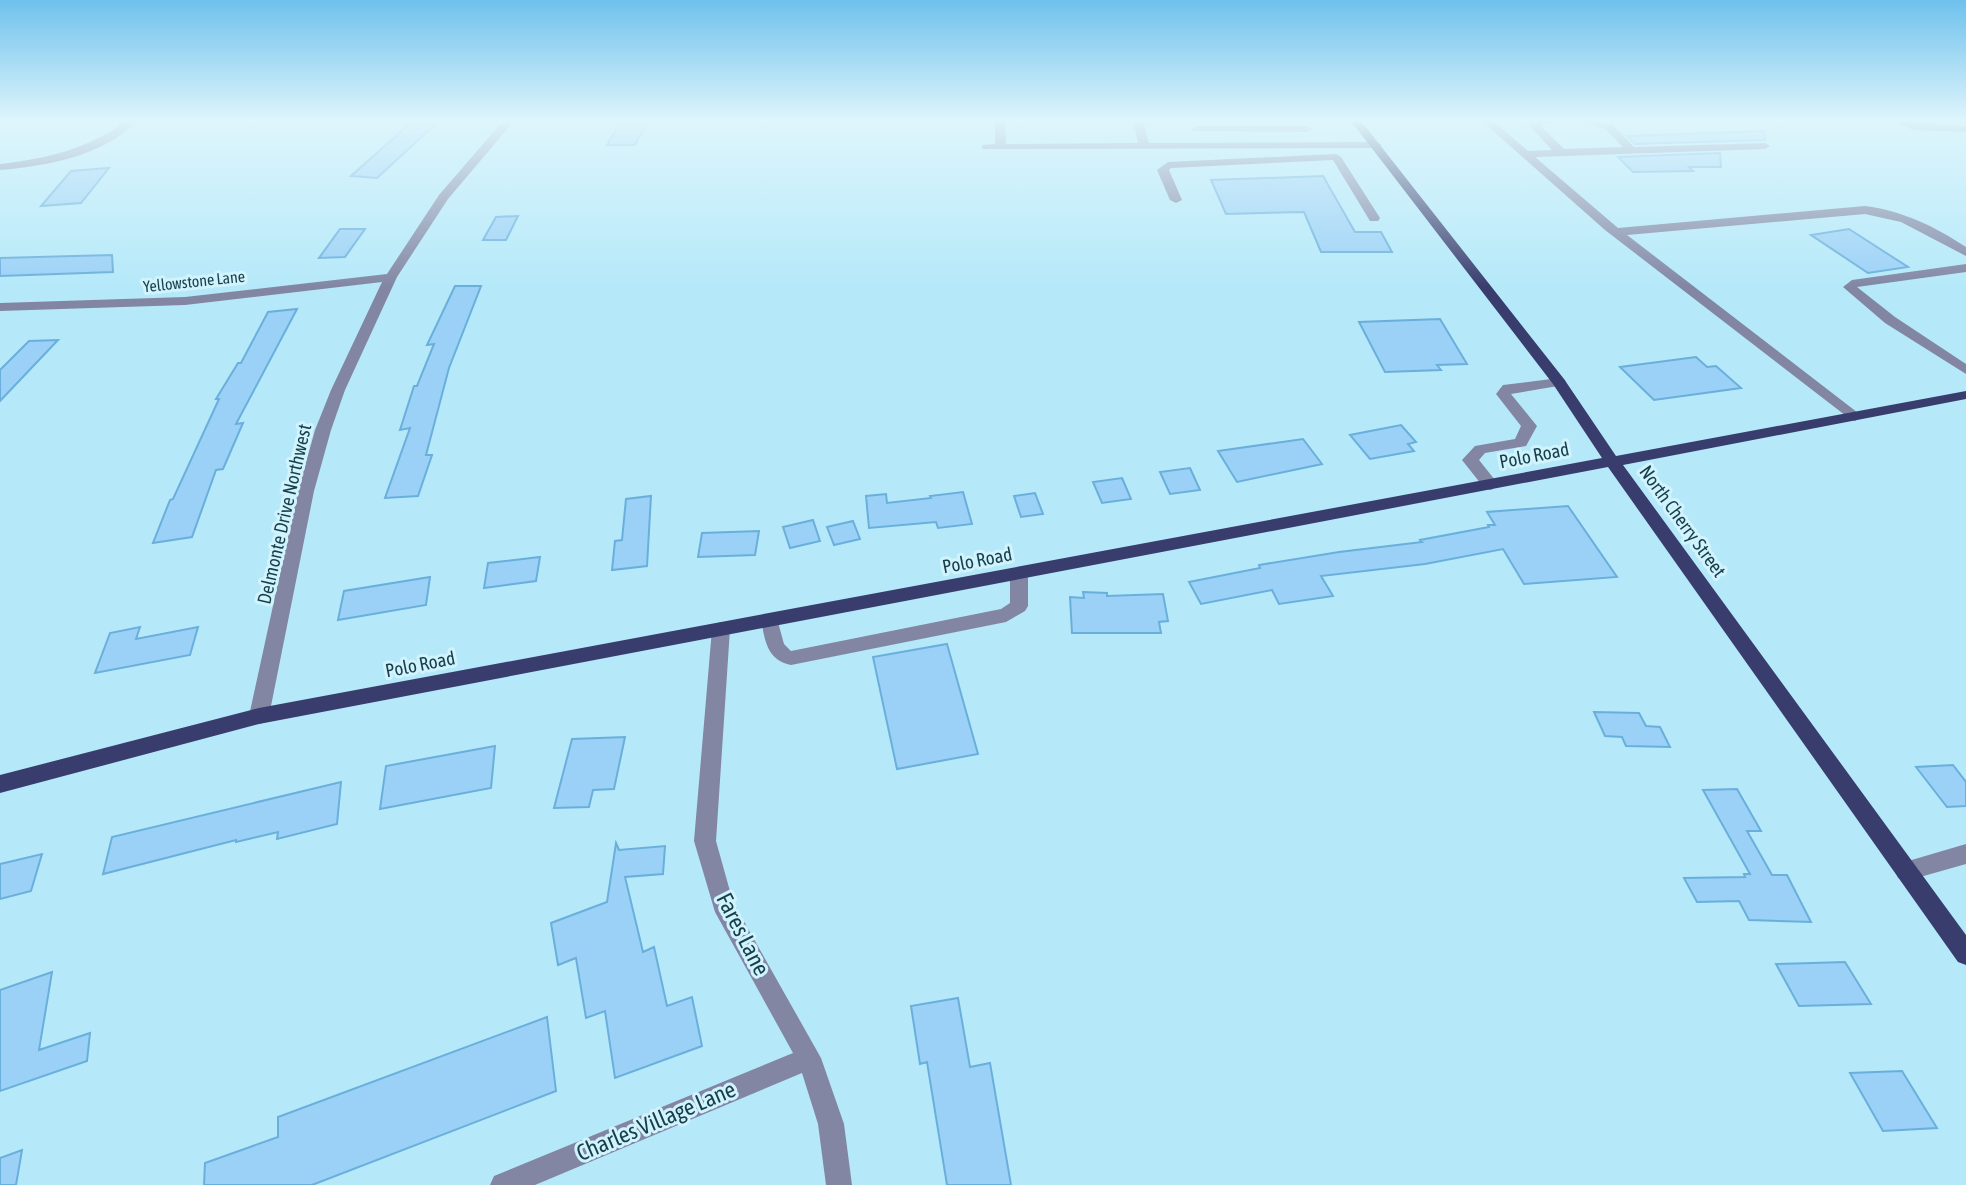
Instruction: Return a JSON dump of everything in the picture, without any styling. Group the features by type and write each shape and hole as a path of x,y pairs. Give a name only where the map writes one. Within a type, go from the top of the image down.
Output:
{"main road":[{"name":"North Cherry Street","path":"1400,176 1559,382 1612,461 1966,954"},
{"name":"Polo Road","path":"0,784 258,716 1966,395"}],"street":[{"name":"Delmonte Drive Northwest","path":"258,716 306,491 323,429 338,390 391,277 443,197 461,176"},
{"path":"1166,176 1176,200"},
{"path":"1348,176 1374,218"},
{"path":"1550,176 1616,232 1855,416"},
{"path":"1616,232 1866,210 1891,212 1938,233 1966,251"},
{"path":"1966,268 1852,284 1849,287 1891,320 1966,370"},
{"name":"Yellowstone Lane","path":"0,307 185,302 391,277"},
{"path":"1491,485 1470,460 1480,449 1521,443 1529,426 1503,394 1508,388 1559,382"},
{"path":"770,620 778,653 784,658 791,658 1006,615 1019,606 1019,573"},
{"name":"Fares Lane","path":"721,629 705,841 723,905 809,1058 831,1124 839,1185"},
{"path":"1906,871 1966,855"},
{"name":"Charles Village Lane","path":"503,1185 809,1058"}],"building":[{"path":"66,176 102,176 81,203 41,206"},
{"path":"1323,176 1355,232 1381,232 1392,252 1321,252 1304,212 1226,214 1211,180"},
{"path":"518,216 506,240 483,240 496,217"},
{"path":"340,229 365,229 345,257 319,258"},
{"path":"1849,229 1908,267 1868,273 1811,235"},
{"path":"112,255 113,272 0,276 0,258"},
{"path":"455,286 481,286 449,368 426,455 432,455 418,496 385,498 410,428 400,430 414,386 417,386 434,344 427,345"},
{"path":"297,309 236,424 243,423 223,469 216,470 192,537 153,543 170,500 173,499 219,399 216,399 238,363 241,363 268,312"},
{"path":"1440,319 1467,364 1437,365 1441,370 1385,372 1359,322"},
{"path":"58,340 0,401 0,370 29,341"},
{"path":"1696,357 1707,367 1716,366 1741,388 1654,400 1620,367"},
{"path":"1401,425 1416,442 1408,444 1414,451 1370,459 1350,435"},
{"path":"1303,439 1322,464 1237,482 1218,451"},
{"path":"1190,468 1200,490 1170,494 1160,472"},
{"path":"1122,478 1131,499 1102,503 1093,482"},
{"path":"963,492 972,524 938,528 936,522 869,528 866,496 886,494 887,503"},
{"path":"1035,493 1043,514 1021,517 1014,496"},
{"path":"651,496 647,566 612,570 615,541 622,540 626,499"},
{"path":"1568,506 1617,577 1524,584 1503,549 1425,564 1321,576 1333,596 1279,604 1272,590 1201,604 1189,582 1260,568 1259,565 1422,542 1420,540 1495,525 1487,512"},
{"path":"813,520 820,541 790,548 783,527"},
{"path":"853,521 860,539 834,545 827,527"},
{"path":"759,531 755,555 698,557 702,533"},
{"path":"540,557 536,581 484,588 488,563"},
{"path":"430,577 426,605 338,620 344,591"},
{"path":"1083,592 1107,593 1107,596 1163,594 1168,621 1159,622 1161,633 1072,633 1070,597 1084,598"},
{"path":"140,627 136,639 198,627 190,655 95,673 110,633"},
{"path":"947,644 978,754 897,769 873,657"},
{"path":"1594,712 1639,713 1646,726 1660,727 1670,747 1626,746 1622,737 1605,736"},
{"path":"625,737 614,789 593,790 589,807 554,808 572,739"},
{"path":"495,746 491,788 380,809 386,766"},
{"path":"1953,765 1966,782 1966,806 1947,807 1916,767"},
{"path":"341,782 337,824 277,839 278,832 236,840 103,874 112,837"},
{"path":"1737,789 1761,831 1747,831 1772,875 1787,875 1811,922 1749,920 1739,901 1697,902 1684,878 1745,877 1744,874 1750,874 1703,790"},
{"path":"616,843 619,850 665,846 663,874 625,877 643,952 654,947 667,1006 692,997 702,1046 615,1078 605,1011 586,1018 576,958 558,965 551,923 607,902"},
{"path":"42,854 31,891 0,899 0,864"},
{"path":"1845,962 1871,1004 1799,1006 1776,964"},
{"path":"52,972 39,1050 90,1033 87,1061 0,1091 0,990"},
{"path":"958,998 970,1067 990,1063 1011,1185 947,1185 927,1062 920,1064 911,1006"},
{"path":"547,1017 556,1091 312,1185 204,1185 205,1163 278,1137 278,1117"},
{"path":"1902,1071 1937,1128 1883,1131 1850,1073"},
{"path":"22,1150 16,1185 0,1185 0,1158"}]}
